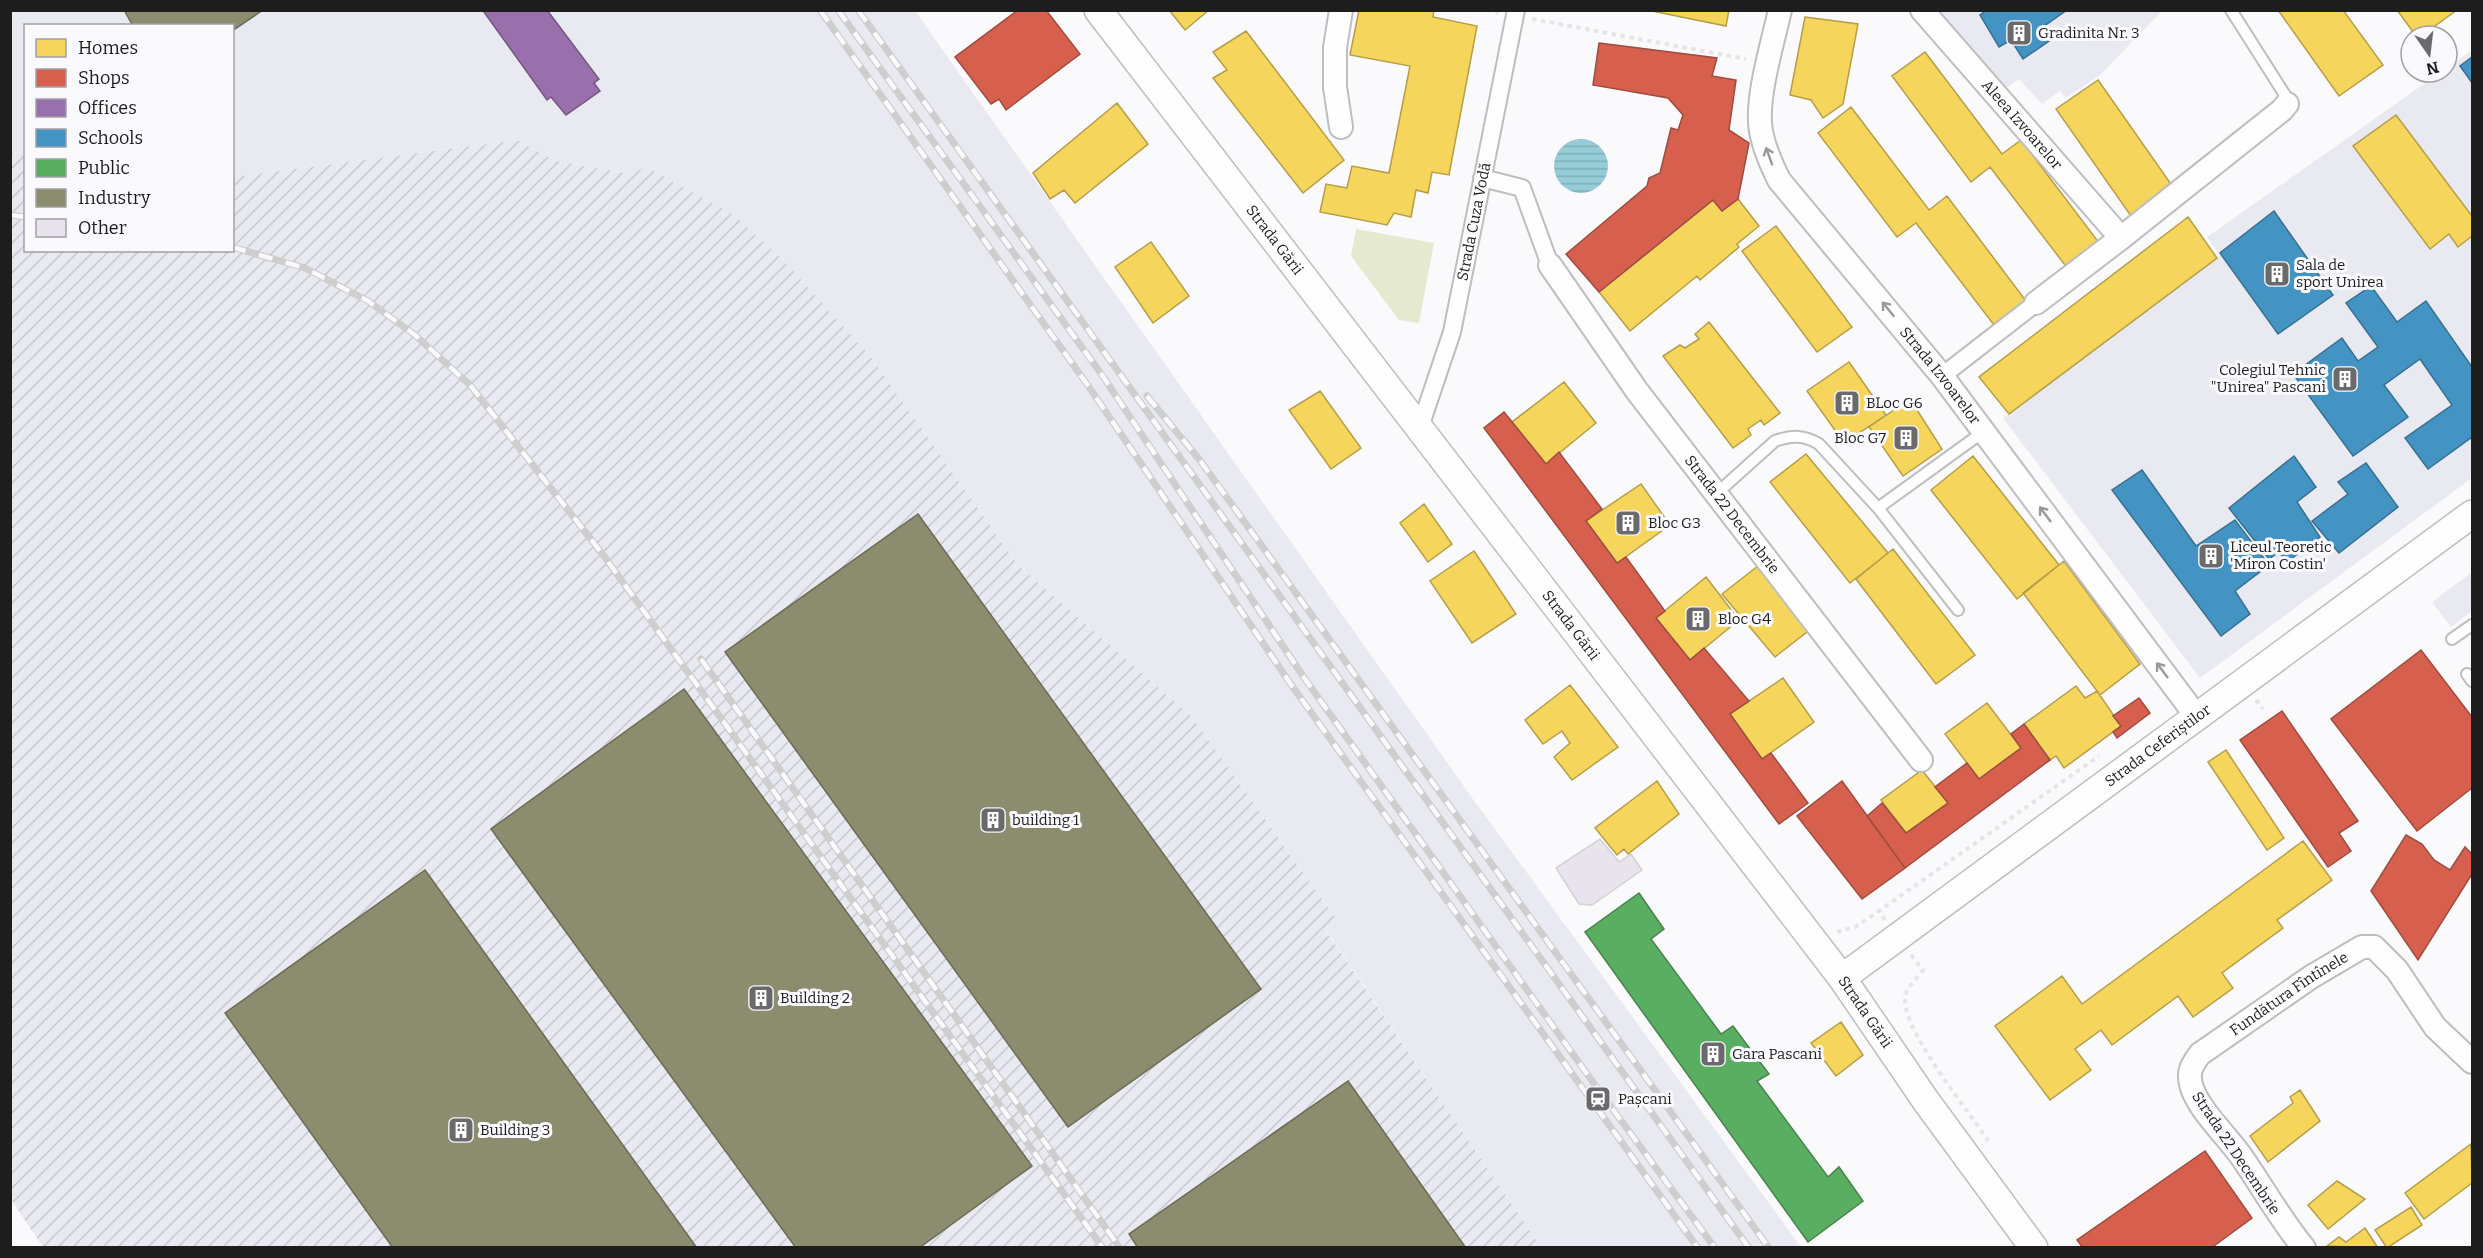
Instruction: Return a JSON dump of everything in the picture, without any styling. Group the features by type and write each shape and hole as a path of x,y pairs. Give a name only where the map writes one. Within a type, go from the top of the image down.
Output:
{"street":[{"name":"Strada Gării","path":"1098,10 1842,978 1926,1101 2034,1248"},
{"path":"1341,10 1335,48 1335,87 1341,127"},
{"name":"Strada Izvoarelor","path":"1780,10 1763,96 1761,129 1767,153 1779,180 1942,376 2197,717"},
{"name":"Aleea Izvoarelor","path":"1922,10 2121,238"},
{"name":"Strada Cuza Vodă","path":"1419,430 1452,332 1515,13"},
{"path":"1942,376 2121,238 2287,104"},
{"path":"1482,178 1522,188 1550,265"},
{"name":"Strada 22 Decembrie","path":"1550,265 1637,391 1921,760"},
{"name":"Strada Ceferiștilor","path":"1842,978 2472,514"},
{"name":"Fundătura Fîntînele","path":"2200,1054 2311,977 2362,947 2374,947 2397,970 2435,1028 2472,1062"},
{"name":"Strada 22 Decembrie","path":"2200,1054 2189,1069 2194,1094 2240,1155 2288,1228 2304,1248"}],"lane":[{"path":"2231,10 2285,95 2287,104"},
{"path":"1878,508 1983,432"},
{"path":"1717,493 1775,441 1787,437 1808,437 1819,444 1878,508 1958,610"},
{"path":"2452,639 2472,625"}],"path":[{"path":"1515,13 1769,63"},
{"path":"1816,946 1839,931 1855,927 1879,912 2107,750"},
{"path":"1879,912 1886,922"},
{"path":"1918,964 1923,970 1906,993 1905,1010 1913,1032 1990,1144"}],"shaded area":[{"path":"10,11 915,11 1470,795 1801,1247 1541,1247 1326,930 1337,920 1192,717 1018,565 870,356 632,174 556,161 517,140 234,177 234,24 24,24 24,154 11,152"},
{"path":"1940,11 2162,11 2100,75 2066,98 2060,91 2042,104 2019,79 2002,91"},
{"path":"2472,50 2472,478 2200,678 2003,418 2220,255 2207,237 2424,84 2459,84 2459,59"},
{"path":"517,140 556,161 631,174 646,167 734,215 785,262 870,356 1018,565 1192,717 1337,920 1326,931 1541,1247 43,1247 10,1198 10,152 24,154 24,252 234,252 234,177"},
{"path":"2472,572 2472,611 2451,627 2432,602"}],"green space":[{"path":"1356,229 1434,243 1419,323 1399,320 1351,256"}],"water":[{"path":"1576,139 1586,139 1596,143 1604,151 1608,166 1604,181 1596,189 1586,193 1576,193 1566,189 1558,181 1554,171 1554,161 1558,151 1566,143"}],"building: Homes":[{"path":"1169,10 1209,10 1185,30"},
{"path":"1359,10 1434,10 1433,17 1477,26 1449,175 1432,172 1428,193 1416,190 1411,217 1394,213 1387,225 1320,212 1326,184 1347,188 1352,166 1389,173 1410,66 1350,55"},
{"path":"1647,10 1729,10 1726,26"},
{"path":"2278,10 2343,10 2383,65 2339,96"},
{"path":"2397,10 2457,10 2438,24 2407,24"},
{"path":"1805,17 1858,24 1843,104 1823,118 1811,100 1790,95"},
{"path":"1246,31 1344,160 1303,193 1213,78 1227,70 1213,52"},
{"path":"1925,52 2002,154 2021,140 2100,244 2068,269 1990,167 1971,182 1892,76"},
{"path":"2098,80 2173,187 2131,216 2056,109"},
{"path":"1117,103 1148,144 1075,203 1064,190 1050,199 1033,173"},
{"path":"1851,107 1929,210 1947,196 2026,301 1994,325 1916,223 1897,237 1818,133"},
{"path":"2396,115 2472,216 2472,236 2458,247 2449,234 2430,249 2353,146"},
{"path":"1738,199 1759,226 1737,244 1739,247 1700,280 1697,276 1630,331 1599,292 1713,200 1722,211"},
{"path":"2188,217 2217,258 2009,414 1979,377"},
{"path":"1776,226 1852,327 1817,352 1742,251"},
{"path":"1151,242 1189,296 1153,323 1115,267"},
{"path":"1709,322 1780,413 1764,425 1761,420 1748,429 1751,435 1733,448 1663,356 1680,345 1685,348 1699,339 1695,334"},
{"name":"BLoc G6","path":"1849,362 1886,415 1844,443 1807,391"},
{"path":"1564,382 1596,423 1546,464 1512,422"},
{"path":"1320,391 1361,448 1331,469 1289,410"},
{"name":"Bloc G7","path":"1910,399 1942,449 1903,476 1869,427"},
{"path":"1806,454 1888,553 1850,583 1770,482"},
{"path":"1973,456 2059,565 2017,599 1931,490"},
{"name":"Bloc G3","path":"1641,484 1670,525 1617,563 1586,521"},
{"path":"1424,504 1452,544 1428,562 1400,523"},
{"path":"1893,549 1975,655 1936,684 1856,579"},
{"path":"1474,551 1516,614 1472,643 1430,581"},
{"path":"2064,561 2140,664 2100,695 2023,593"},
{"path":"1763,562 1812,628 1775,657 1722,594"},
{"name":"Bloc G4","path":"1706,577 1739,620 1690,660 1656,618"},
{"path":"1783,678 1814,722 1762,759 1730,714"},
{"path":"1570,685 1618,747 1572,780 1554,757 1570,743 1562,731 1543,744 1525,720"},
{"path":"2076,686 2085,698 2097,691 2121,726 2064,768 2056,756 2050,760 2024,724"},
{"path":"1987,703 2021,748 1979,779 1945,734"},
{"path":"2226,750 2284,838 2267,850 2208,762"},
{"path":"1922,770 1948,803 1906,833 1881,800"},
{"path":"1657,781 1679,814 1628,854 1624,849 1617,855 1595,828"},
{"path":"2303,841 2332,880 2277,920 2283,928 2222,973 2233,988 2193,1017 2178,996 2112,1045 2101,1030 2075,1049 2091,1070 2050,1100 1995,1026 2062,976 2082,1004"},
{"path":"1841,1022 1863,1055 1836,1076 1811,1043"},
{"path":"2300,1090 2320,1121 2268,1162 2250,1136 2293,1103 2290,1097"},
{"path":"2471,1144 2472,1183 2424,1219 2405,1193"},
{"path":"2337,1181 2365,1199 2328,1229 2308,1205"},
{"path":"2411,1207 2422,1225 2387,1248 2375,1230"},
{"path":"2365,1228 2378,1248 2327,1246 2339,1237 2346,1242"}],"building: Shops":[{"path":"1018,10 1046,10 1080,54 1006,110 999,99 991,104 955,57"},
{"path":"1599,43 1717,58 1712,76 1736,80 1729,130 1749,143 1738,199 1722,211 1713,200 1599,292 1566,254 1647,186 1649,178 1660,173 1671,128 1678,130 1683,115 1668,98 1593,85"},
{"path":"1504,412 1546,464 1559,452 1602,509 1586,521 1617,563 1626,557 1665,611 1656,618 1690,660 1704,648 1749,701 1730,714 1762,759 1771,753 1808,803 1779,824 1484,428"},
{"path":"2421,650 2472,717 2472,788 2417,831 2331,719"},
{"path":"2139,698 2150,713 2117,738 2113,732 2121,726 2113,716"},
{"path":"2282,711 2358,821 2339,833 2351,851 2328,867 2240,740"},
{"path":"2024,724 2050,760 1905,868 1867,816 1882,803 1906,833 1948,803 1935,787 1967,763 1979,779 2021,748 2011,734"},
{"path":"1842,781 1905,868 1862,899 1797,816"},
{"path":"2406,835 2422,844 2434,860 2450,870 2465,847 2472,854 2472,874 2418,960 2371,891"},
{"path":"2205,1151 2252,1218 2211,1248 2083,1248 2077,1240"}],"building: Offices":[{"path":"486,10 547,10 599,79 594,83 600,91 566,115 551,97 547,100 484,12"}],"building: Schools":[{"name":"Gradinita Nr. 3","path":"1987,10 2067,10 2043,27 2052,39 2023,59 2011,40 1999,47 1980,15"},
{"path":"2472,57 2472,83 2460,66"},
{"name":"Sala de sport Unirea","path":"2274,211 2333,295 2278,334 2220,253"},
{"name":"Colegiul Tehnic \"Unirea\" Pascani","path":"2371,286 2397,322 2426,301 2472,367 2472,437 2428,469 2405,438 2452,405 2420,359 2384,385 2408,417 2353,456 2293,374 2342,338 2358,361 2378,347 2346,303"},
{"path":"2294,456 2316,487 2297,502 2320,537 2287,562 2279,552 2269,559 2229,508"},
{"path":"2366,463 2398,507 2339,553 2312,521 2348,494 2338,482"},
{"name":"Liceul Teoretic 'Miron Costin'","path":"2142,470 2196,546 2235,520 2269,565 2235,591 2250,614 2221,636 2112,490"}],"building: Public":[{"name":"Gara Pascani","path":"1639,893 1664,929 1651,939 1721,1034 1733,1026 1769,1074 1757,1081 1828,1177 1839,1167 1863,1201 1808,1242 1585,932"}],"building: Industry":[{"path":"124,10 263,10 234,30 234,24 132,24"},
{"name":"building 1","path":"918,514 1261,989 1068,1127 725,652"},
{"name":"Building 2","path":"684,689 1032,1166 919,1248 796,1248 491,829"},
{"name":"Building 3","path":"425,870 697,1248 393,1248 225,1013"},
{"path":"1348,1081 1466,1248 1138,1248 1129,1234"}],"building: Other":[{"path":"1600,839 1619,862 1631,854 1642,870 1592,905 1579,904 1556,868"}],"railway":[{"path":"820,10 1089,387 1292,686 1698,1248"},
{"path":"838,10 1102,375 1305,679 1600,1092 1715,1248"},
{"path":"858,10 1749,1248"},
{"path":"10,215 24,217"},
{"path":"234,248 305,268 368,301 415,335 470,385 604,556 1103,1248"},
{"path":"1147,396 1199,459 1769,1248"},
{"path":"701,659 1120,1248"}],"place":[{"name":"Gradinita Nr. 3","path":"2019,33"},
{"name":"Sala de sport Unirea","path":"2277,274"},
{"name":"Colegiul Tehnic \"Unirea\" Pascani","path":"2345,379"},
{"name":"BLoc G6","path":"1847,403"},
{"name":"Bloc G7","path":"1906,438"},
{"name":"Bloc G3","path":"1628,523"},
{"name":"Liceul Teoretic 'Miron Costin'","path":"2211,556"},
{"name":"Bloc G4","path":"1698,619"},
{"name":"building 1","path":"993,820"},
{"name":"Building 2","path":"761,998"},
{"name":"Gara Pascani","path":"1713,1054"},
{"name":"Pașcani","path":"1598,1099"},
{"name":"Building 3","path":"461,1130"}]}
